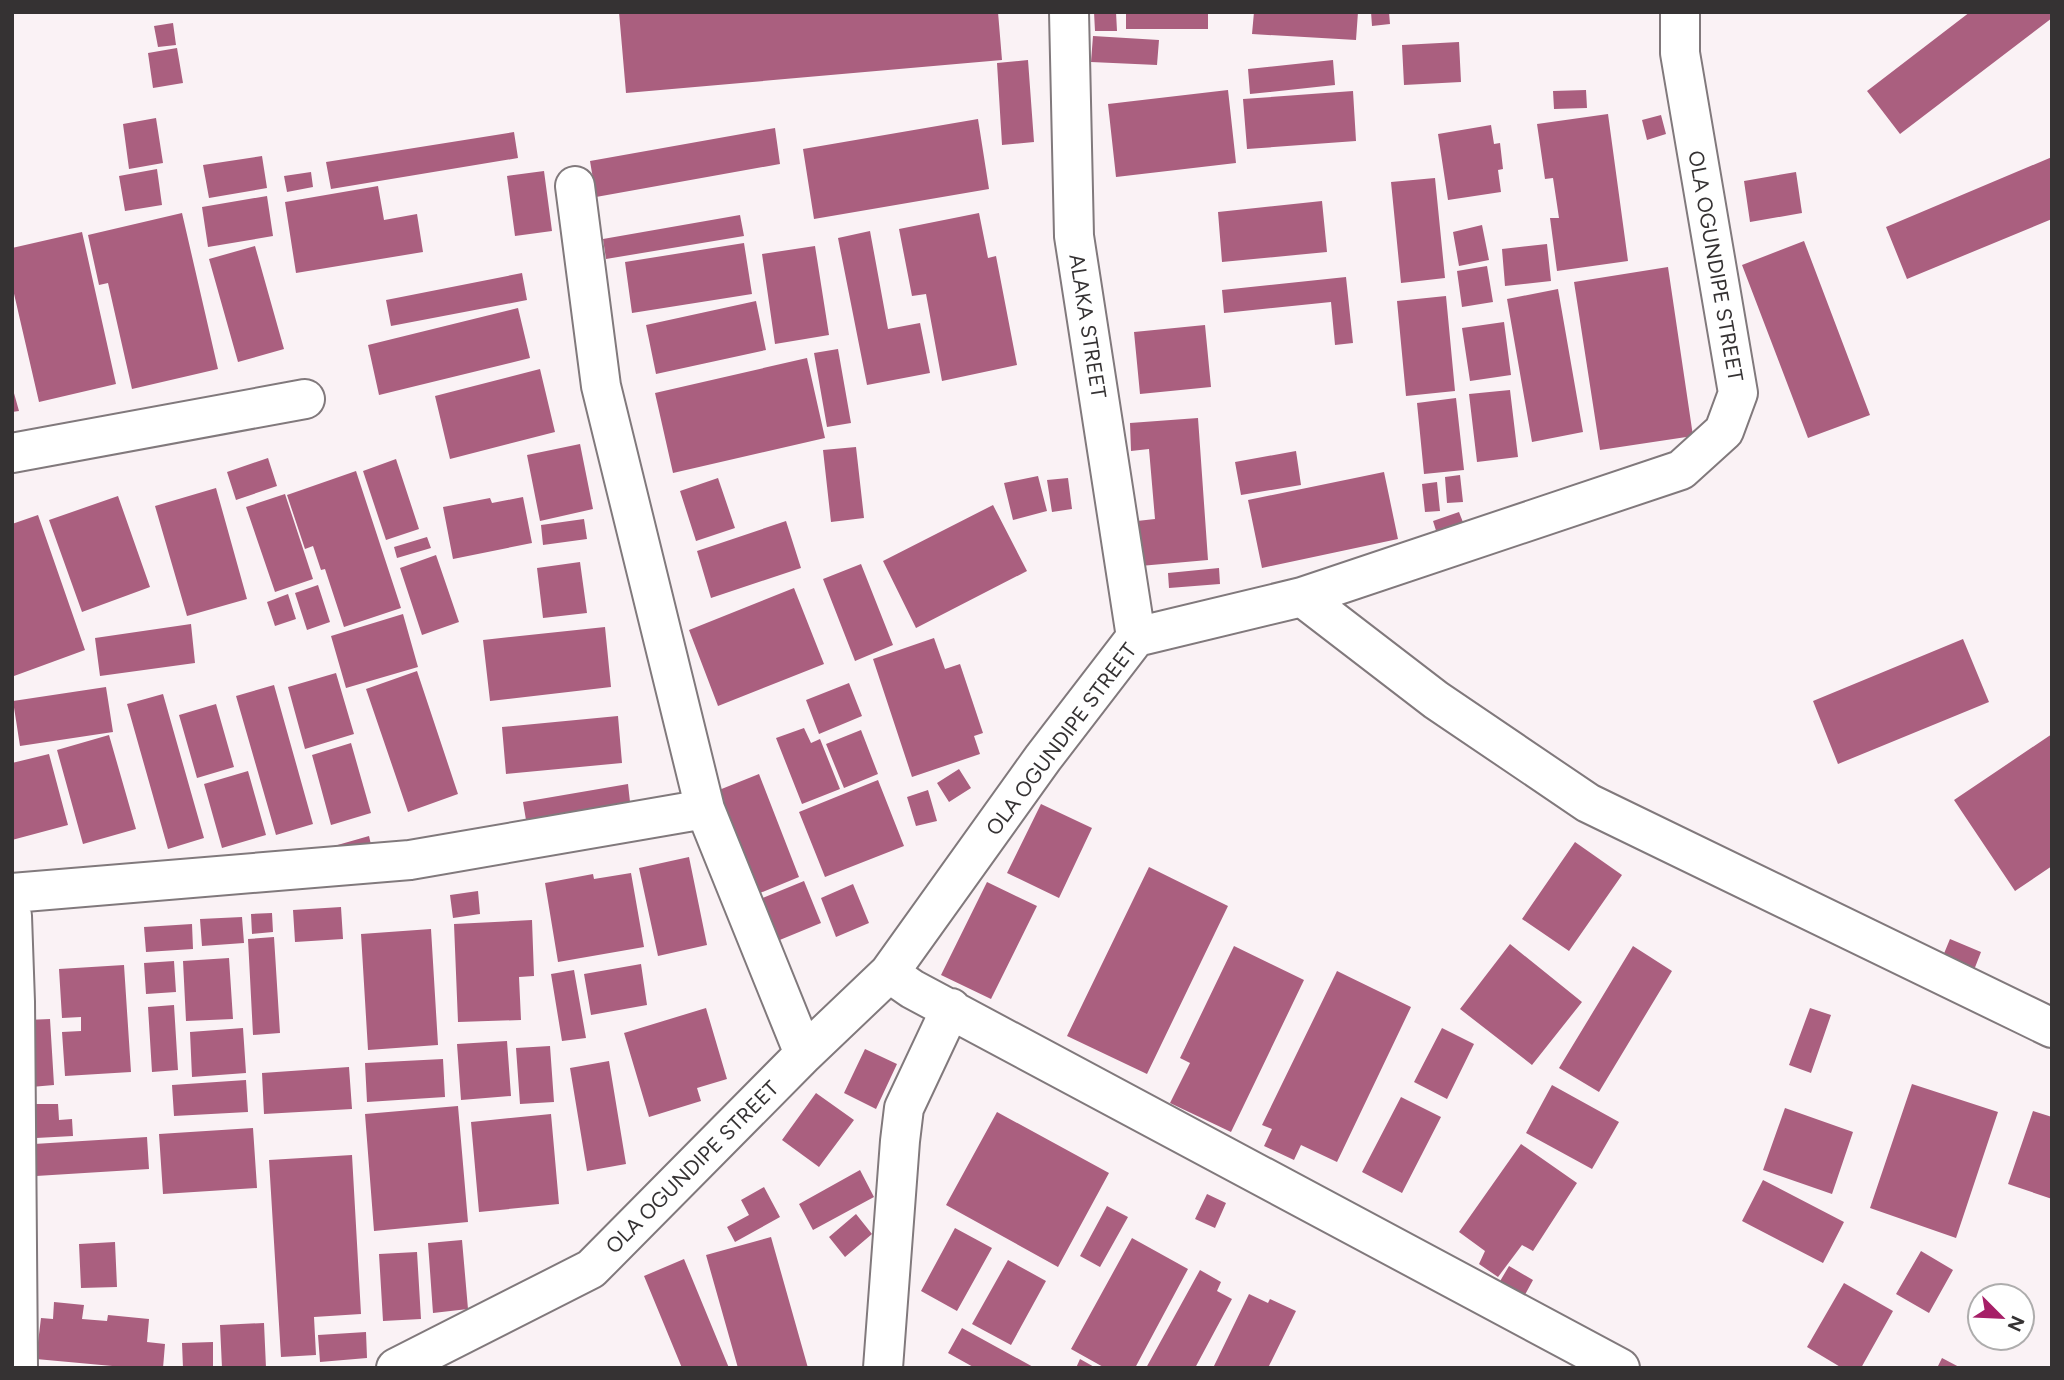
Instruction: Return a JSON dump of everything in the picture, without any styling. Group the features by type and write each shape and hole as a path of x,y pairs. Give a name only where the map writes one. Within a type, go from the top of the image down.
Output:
{"street":[{"name":"ALAKA STREET","path":"1069,12 1074,236 1136,637"},
{"name":"OLA OGUNDIPE STREET","path":"396,1368 591,1269 804,1054 889,973 1043,758 1136,637 1302,597 1681,470 1724,431 1738,393 1680,52 1680,12"},
{"path":"575,186 601,386 705,809 804,1054"},
{"path":"12,453 305,399"},
{"path":"1302,597 1436,700 1588,803 2052,1028"},
{"path":"12,893 410,860 705,809"},
{"path":"12,916 18,1368"},
{"path":"889,973 912,989 1620,1368"},
{"path":"883,1368 904,1108 951,1008"}],"building":[{"path":"619,12 998,12 1002,60 626,93"},
{"path":"1094,12 1116,12 1117,31 1095,31"},
{"path":"1126,12 1208,12 1208,29 1126,29"},
{"path":"1254,12 1358,12 1356,40 1252,34"},
{"path":"1371,12 1389,12 1390,24 1372,26"},
{"path":"1970,12 2052,12 2052,18 1900,134 1867,91"},
{"path":"173,23 176,45 158,47 154,26"},
{"path":"1093,36 1159,40 1157,65 1091,62"},
{"path":"1459,42 1461,82 1404,85 1402,45"},
{"path":"177,48 183,83 153,88 148,53"},
{"path":"1028,60 1034,142 1002,145 997,63"},
{"path":"1333,60 1335,85 1250,94 1248,69"},
{"path":"1228,90 1236,163 1116,177 1108,104"},
{"path":"1586,90 1587,108 1554,109 1553,91"},
{"path":"1353,91 1356,141 1247,149 1243,99"},
{"path":"1608,114 1628,261 1557,271 1550,218 1559,218 1553,178 1545,179 1537,124"},
{"path":"1661,115 1666,134 1647,140 1642,120"},
{"path":"156,118 163,163 129,169 123,124"},
{"path":"978,119 989,189 814,219 803,149"},
{"path":"1491,125 1494,144 1500,143 1503,169 1498,170 1501,192 1448,200 1438,134"},
{"path":"775,128 780,164 596,197 590,161"},
{"path":"514,132 518,158 331,189 326,162"},
{"path":"262,156 267,188 209,198 203,165"},
{"path":"2052,157 2052,219 1907,279 1886,227"},
{"path":"157,169 162,205 125,211 119,176"},
{"path":"544,171 552,231 515,236 507,176"},
{"path":"311,172 313,187 287,192 284,176"},
{"path":"1796,172 1802,213 1750,222 1744,181"},
{"path":"1435,178 1445,278 1401,283 1391,182"},
{"path":"378,186 384,220 417,214 423,252 296,273 285,202"},
{"path":"267,196 273,236 208,247 202,207"},
{"path":"1322,201 1327,252 1222,262 1218,212"},
{"path":"182,213 218,369 132,389 108,283 99,285 88,235"},
{"path":"979,213 988,258 996,256 1017,365 942,381 926,294 912,296 899,229"},
{"path":"740,215 744,236 606,259 603,239"},
{"path":"1482,225 1489,260 1459,266 1453,232"},
{"path":"870,231 888,329 920,323 930,373 867,385 838,238"},
{"path":"82,232 116,384 39,402 12,285 12,248"},
{"path":"1804,241 1870,415 1808,438 1742,265"},
{"path":"744,243 752,294 632,313 625,262"},
{"path":"1547,244 1551,281 1505,286 1502,249"},
{"path":"255,246 284,349 238,362 209,259"},
{"path":"815,246 829,335 775,344 762,254"},
{"path":"1487,266 1493,302 1462,307 1457,271"},
{"path":"1668,267 1693,436 1600,450 1574,282"},
{"path":"522,273 527,300 391,326 386,300"},
{"path":"1346,277 1353,343 1335,345 1331,302 1224,313 1222,290"},
{"path":"1558,289 1583,432 1532,442 1507,299"},
{"path":"1446,296 1455,391 1406,396 1397,301"},
{"path":"756,301 766,350 656,374 646,325"},
{"path":"518,308 530,358 379,395 368,345"},
{"path":"1504,322 1511,375 1470,381 1462,328"},
{"path":"1205,325 1211,387 1140,394 1134,332"},
{"path":"838,349 851,423 827,427 814,353"},
{"path":"807,358 825,438 673,473 655,393"},
{"path":"540,369 555,432 450,459 435,396"},
{"path":"12,386 19,411 12,412"},
{"path":"1510,390 1518,457 1477,462 1469,394"},
{"path":"1456,398 1464,470 1424,474 1417,403"},
{"path":"1198,418 1208,560 1140,566 1137,521 1155,519 1149,449 1131,451 1130,423"},
{"path":"580,444 593,509 540,521 527,455"},
{"path":"856,447 864,518 831,522 823,450"},
{"path":"1296,451 1301,485 1241,495 1235,462"},
{"path":"268,458 277,486 236,500 227,472"},
{"path":"396,459 419,529 386,540 363,471"},
{"path":"356,471 401,608 344,627 325,569 321,570 313,546 305,549 287,495"},
{"path":"1384,472 1398,539 1262,568 1248,500"},
{"path":"1460,475 1463,502 1447,503 1445,477"},
{"path":"1038,476 1047,511 1013,520 1004,483"},
{"path":"718,478 735,528 696,541 680,491"},
{"path":"1068,478 1072,509 1052,512 1047,480"},
{"path":"1437,482 1440,511 1425,512 1422,484"},
{"path":"216,488 247,599 187,616 155,506"},
{"path":"285,494 313,579 275,592 246,507"},
{"path":"118,496 150,587 82,612 49,520"},
{"path":"523,497 532,543 453,559 443,507 490,498 492,503"},
{"path":"993,505 1027,571 916,628 883,561"},
{"path":"1459,512 1466,530 1439,540 1433,521"},
{"path":"38,515 85,650 14,676 12,524"},
{"path":"584,519 587,539 543,545 541,525"},
{"path":"786,521 801,568 711,598 697,551"},
{"path":"427,537 431,548 397,558 394,547"},
{"path":"436,555 459,622 422,635 400,568"},
{"path":"580,562 587,613 543,618 537,568"},
{"path":"861,564 893,645 855,661 823,579"},
{"path":"1219,568 1220,584 1169,588 1168,573"},
{"path":"318,585 330,622 307,630 295,593"},
{"path":"794,588 824,664 718,706 689,630"},
{"path":"288,594 296,619 275,626 267,602"},
{"path":"403,614 418,667 346,688 331,636"},
{"path":"191,624 195,663 100,676 95,638"},
{"path":"605,627 611,687 490,701 483,640"},
{"path":"934,638 945,669 960,664 983,733 974,736 980,754 912,777 873,659"},
{"path":"1963,639 1989,702 1838,764 1813,701"},
{"path":"417,671 458,794 408,812 366,689"},
{"path":"336,673 354,734 305,749 288,687"},
{"path":"849,683 862,716 819,734 806,700"},
{"path":"274,685 313,824 276,835 236,696"},
{"path":"106,687 113,732 20,746 13,701"},
{"path":"163,694 204,838 168,849 127,704"},
{"path":"216,704 234,767 197,778 179,715"},
{"path":"618,716 622,763 506,774 502,727"},
{"path":"804,728 811,743 820,739 840,789 802,804 776,738"},
{"path":"861,730 878,774 844,788 826,744"},
{"path":"2052,734 2052,866 2015,891 1954,800"},
{"path":"109,735 136,829 83,844 57,750"},
{"path":"351,743 371,813 331,825 312,755"},
{"path":"49,754 68,825 12,840 12,763"},
{"path":"959,769 971,788 949,802 937,783"},
{"path":"248,771 266,835 222,848 204,784"},
{"path":"759,774 799,877 755,895 714,792"},
{"path":"878,780 904,846 825,877 799,812"},
{"path":"628,784 630,802 526,820 523,802"},
{"path":"928,790 937,821 916,826 907,797"},
{"path":"1041,804 1092,828 1059,898 1007,873"},
{"path":"369,836 373,853 339,863 334,846"},
{"path":"1575,842 1622,875 1569,951 1522,919"},
{"path":"689,857 707,945 658,956 639,868"},
{"path":"1149,867 1228,906 1147,1074 1067,1036"},
{"path":"631,873 644,947 558,962 545,883 593,874 594,879"},
{"path":"804,881 821,923 770,944 753,902"},
{"path":"987,882 1037,906 991,999 941,975"},
{"path":"853,884 869,923 836,937 821,898"},
{"path":"478,891 480,914 453,918 450,895"},
{"path":"341,907 343,939 295,942 293,910"},
{"path":"272,913 273,932 252,934 251,914"},
{"path":"242,917 244,943 202,946 200,919"},
{"path":"532,920 534,976 519,977 521,1020 458,1022 454,924"},
{"path":"192,924 193,949 146,952 144,927"},
{"path":"431,929 438,1045 368,1050 361,934"},
{"path":"274,937 280,1033 253,1035 248,939"},
{"path":"1950,939 1981,952 1974,970 1943,956"},
{"path":"1510,944 1582,1002 1532,1065 1460,1009"},
{"path":"1234,946 1304,980 1231,1132 1170,1103 1190,1063 1180,1058"},
{"path":"1633,946 1672,971 1599,1092 1559,1068"},
{"path":"229,958 233,1019 186,1021 183,961"},
{"path":"174,961 176,992 146,994 144,963"},
{"path":"641,964 647,1005 591,1015 584,974"},
{"path":"124,965 131,1072 65,1076 62,1032 81,1031 81,1017 62,1018 59,969"},
{"path":"574,970 586,1038 562,1041 551,974"},
{"path":"1337,971 1411,1007 1337,1162 1301,1145 1294,1160 1264,1146 1272,1129 1262,1125"},
{"path":"174,1005 178,1070 152,1072 148,1007"},
{"path":"706,1008 727,1079 697,1088 701,1101 649,1117 624,1033"},
{"path":"1810,1008 1831,1015 1811,1073 1789,1065"},
{"path":"50,1019 54,1085 31,1087 27,1020"},
{"path":"243,1028 246,1073 192,1077 190,1032"},
{"path":"1442,1028 1474,1044 1447,1099 1414,1082"},
{"path":"507,1041 511,1096 461,1100 457,1044"},
{"path":"550,1046 554,1102 520,1104 516,1048"},
{"path":"865,1049 897,1064 876,1109 844,1093"},
{"path":"443,1059 445,1097 367,1102 365,1063"},
{"path":"609,1061 626,1164 587,1171 570,1068"},
{"path":"349,1067 352,1109 264,1114 262,1073"},
{"path":"246,1080 248,1112 174,1116 172,1085"},
{"path":"1912,1084 1998,1112 1956,1238 1870,1208"},
{"path":"1552,1085 1619,1122 1592,1169 1526,1133"},
{"path":"816,1093 854,1120 819,1167 782,1140"},
{"path":"1401,1097 1441,1117 1402,1193 1362,1172"},
{"path":"35,1104 58,1104 59,1120 72,1119 73,1136 36,1138"},
{"path":"458,1106 468,1222 374,1231 365,1114"},
{"path":"1785,1108 1853,1132 1832,1194 1763,1170"},
{"path":"2033,1111 2052,1117 2052,1199 2008,1184"},
{"path":"997,1112 1109,1173 1058,1267 946,1205"},
{"path":"551,1114 559,1204 479,1212 471,1122"},
{"path":"253,1128 257,1188 163,1194 159,1134"},
{"path":"147,1137 149,1169 36,1176 34,1144"},
{"path":"1521,1144 1577,1183 1533,1251 1522,1245 1498,1277 1479,1264 1485,1251 1459,1232"},
{"path":"352,1155 361,1314 314,1317 316,1355 281,1357 269,1160"},
{"path":"860,1170 874,1197 813,1230 799,1204"},
{"path":"1763,1180 1844,1222 1823,1263 1742,1221"},
{"path":"764,1187 780,1217 735,1242 727,1227 749,1215 741,1200"},
{"path":"1207,1194 1226,1203 1215,1228 1195,1219"},
{"path":"1107,1206 1128,1217 1100,1267 1080,1256"},
{"path":"856,1214 872,1234 845,1257 829,1237"},
{"path":"955,1228 992,1248 957,1311 921,1291"},
{"path":"771,1237 808,1368 738,1368 706,1255"},
{"path":"1132,1238 1188,1269 1135,1368 1105,1368 1071,1349"},
{"path":"462,1240 468,1309 433,1313 428,1243"},
{"path":"115,1242 117,1287 81,1288 79,1244"},
{"path":"1921,1251 1953,1270 1929,1313 1896,1294"},
{"path":"417,1252 421,1319 383,1321 379,1254"},
{"path":"684,1259 729,1368 682,1368 644,1276"},
{"path":"1008,1260 1046,1281 1011,1345 972,1324"},
{"path":"1509,1266 1533,1280 1521,1302 1496,1288"},
{"path":"1200,1270 1221,1282 1217,1291 1232,1299 1195,1368 1146,1368"},
{"path":"1844,1283 1893,1311 1861,1368 1842,1368 1807,1347"},
{"path":"1249,1294 1268,1303 1270,1299 1296,1311 1268,1368 1213,1368"},
{"path":"54,1302 84,1305 82,1319 107,1321 108,1315 149,1319 147,1342 165,1344 163,1368 36,1359 41,1318 53,1319"},
{"path":"264,1323 266,1368 222,1368 220,1325"},
{"path":"962,1328 1035,1368 975,1368 948,1353"},
{"path":"366,1332 367,1358 320,1362 318,1335"},
{"path":"213,1342 213,1368 183,1368 182,1343"},
{"path":"1942,1358 1961,1368 1937,1368"},
{"path":"1080,1359 1096,1368 1076,1368"}]}
